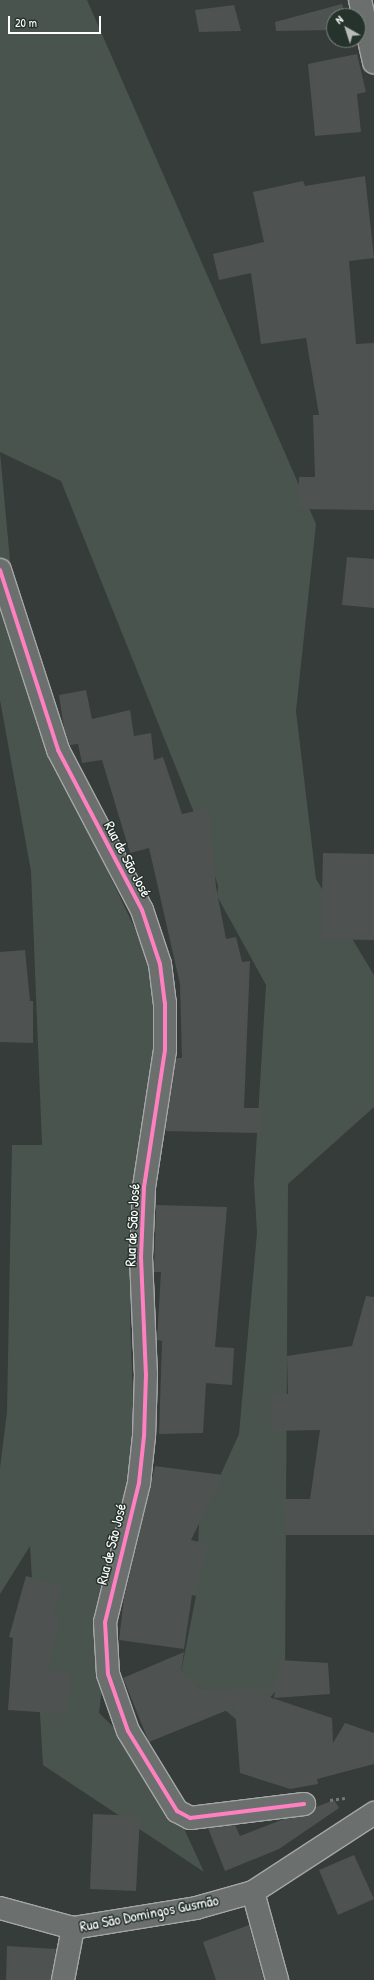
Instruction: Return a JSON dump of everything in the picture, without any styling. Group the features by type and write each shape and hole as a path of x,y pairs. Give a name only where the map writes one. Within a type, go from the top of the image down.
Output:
{"street":[{"path":"360,0 374,62"},
{"name":"Rua de São José","path":"0,570 58,750 142,910 160,964 165,1003 165,1050 144,1188 140,1256 146,1374 144,1436 139,1483 105,1622 108,1674 128,1731 177,1811 190,1818 304,1804"},
{"name":"Rua São Domingos Gusmão","path":"0,1908 72,1928 196,1908 253,1892 374,1812"},
{"path":"253,1892 277,1980"},
{"path":"63,1980 72,1928"}],"path":[{"path":"304,1804 351,1797"}],"shaded area":[{"path":"0,0 87,0 316,524 296,711 316,879 374,975 374,1107 288,1184 285,1679 246,1728 181,1672 196,1596 199,1523 239,1434 257,1233 254,1182 266,985 217,896 218,886 199,825 61,481 0,452"},
{"path":"0,452 14,604 109,874 155,971 159,1053 130,1317 134,1429 99,1713 157,1770 204,1872 43,1765 30,1546 0,1594 0,1468 7,1412 12,1145 42,1145 31,871 0,700"}],"building":[{"path":"342,4 343,8 327,8"},
{"path":"234,5 241,31 199,32 195,10"},
{"path":"326,8 326,30 276,31 275,22"},
{"path":"357,54 366,92 357,94 361,132 315,136 308,64"},
{"path":"365,176 374,258 349,261 356,344 374,343 374,510 299,509 299,477 315,477 313,415 319,415 306,338 261,344 251,273 219,280 213,254 264,242 253,192 303,181 305,186"},
{"path":"347,557 374,559 374,608 342,605"},
{"path":"86,690 92,719 130,710 134,736 151,733 154,760 163,757 182,814 209,808 216,887 226,939 236,937 242,962 250,961 244,1108 263,1108 262,1133 165,1131 176,1058 182,1058 180,984 149,848 130,853 102,760 82,763 78,744 70,745 64,728 59,695"},
{"path":"323,853 374,854 374,940 321,939"},
{"path":"25,950 30,1001 33,1001 33,1043 0,1042 0,952"},
{"path":"156,1205 227,1207 215,1347 234,1348 232,1385 206,1383 203,1433 159,1434 162,1341 157,1340 161,1272 154,1272"},
{"path":"366,1296 374,1297 374,1535 286,1535 283,1499 310,1499 320,1430 271,1431 271,1395 288,1394 287,1356 352,1346"},
{"path":"155,1466 223,1475 191,1540 208,1544 196,1596 192,1595 184,1649 119,1640 124,1598"},
{"path":"26,1576 62,1586 53,1616 60,1617 49,1670 71,1671 68,1714 8,1710 13,1638 9,1637"},
{"path":"184,1652 181,1671 202,1690 234,1689 234,1685 243,1688 275,1687 275,1690 263,1695 332,1718 333,1743 345,1723 374,1733 374,1764 317,1779 318,1784 290,1789 240,1773 235,1707 149,1742 123,1678"},
{"path":"280,1660 328,1663 330,1694 274,1698"},
{"path":"334,1800 339,1808 279,1849 225,1871 208,1828 235,1825 240,1836 284,1819 306,1816 316,1807"},
{"path":"93,1814 140,1816 136,1891 90,1889"},
{"path":"354,1855 374,1899 338,1915 319,1870"},
{"path":"249,1925 264,1980 216,1980 203,1942"},
{"path":"7,1946 56,1949 51,1980 6,1980"}],"cycle path":[{"path":"0,570 58,750 142,910 160,964 165,1003 165,1050 144,1188 141,1257 146,1374 144,1436 139,1483 105,1622 108,1674 128,1731 177,1811 190,1818 304,1804"}]}
